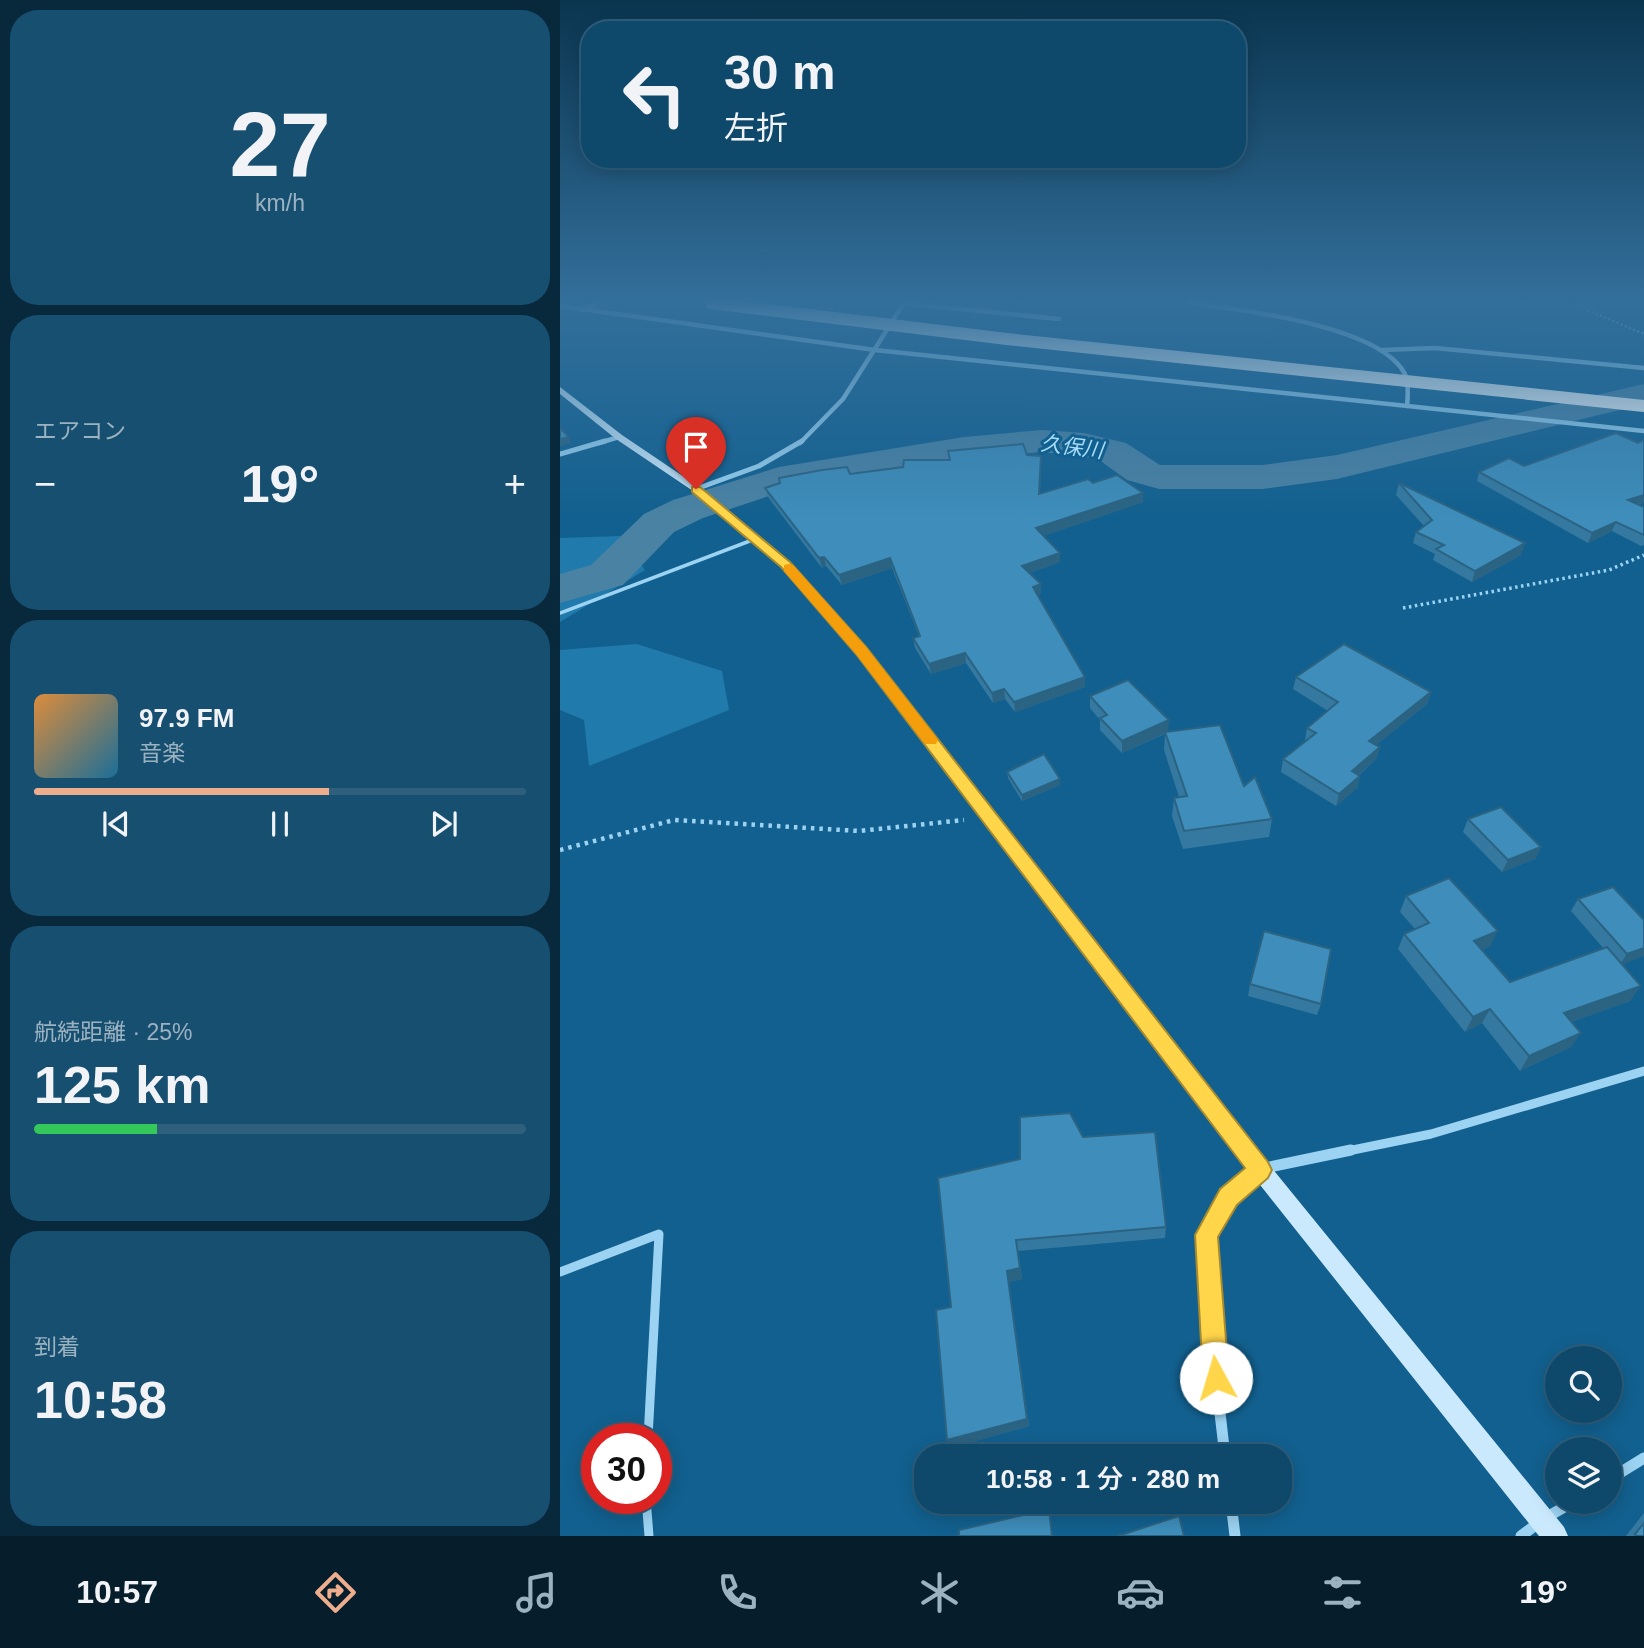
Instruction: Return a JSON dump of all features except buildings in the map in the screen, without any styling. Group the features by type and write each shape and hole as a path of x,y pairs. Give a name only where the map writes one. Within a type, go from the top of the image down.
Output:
{"highway":[{"path":"1346,375 1644,406"},
{"path":"1471,375 1644,393"}],"street":[{"path":"698,491 794,447 823,422 858,375"},
{"path":"1115,375 1644,431"},
{"path":"1405,375 1408,406"},
{"path":"560,390 619,437 698,491 785,564 861,650 1260,1170 1549,1528"},
{"path":"560,454 619,437"},
{"path":"1224,1444 1213,1353 1206,1235 1228,1197 1260,1170 1431,1133 1644,1071"},
{"path":"1622,1472 1644,1458"},
{"path":"1232,1514 1235,1536"},
{"path":"1521,1536 1549,1528 1562,1514"}],"lane":[{"path":"560,613 755,539"},
{"path":"560,1272 659,1234 649,1423"},
{"path":"647,1514 649,1536"}],"path":[{"path":"1403,608 1609,570 1644,555"},
{"path":"560,850 674,820 859,831 989,817"}],"shaded area":[{"path":"620,536 645,570 560,622 560,538"},
{"path":"637,644 722,671 729,710 589,766 584,720 560,710 560,650"}],"waterway":[{"name":"久保川","path":"560,589 607,575 659,523 688,509 779,479 964,448 1042,441 1084,444 1112,451 1141,472 1159,477 1262,477 1337,467 1644,394"}],"slow traffic":[{"path":"789,568 861,650 930,740"}],"route":[{"path":"696,489 785,564 861,650 1260,1170 1228,1197 1206,1235 1216,1378"}]}
